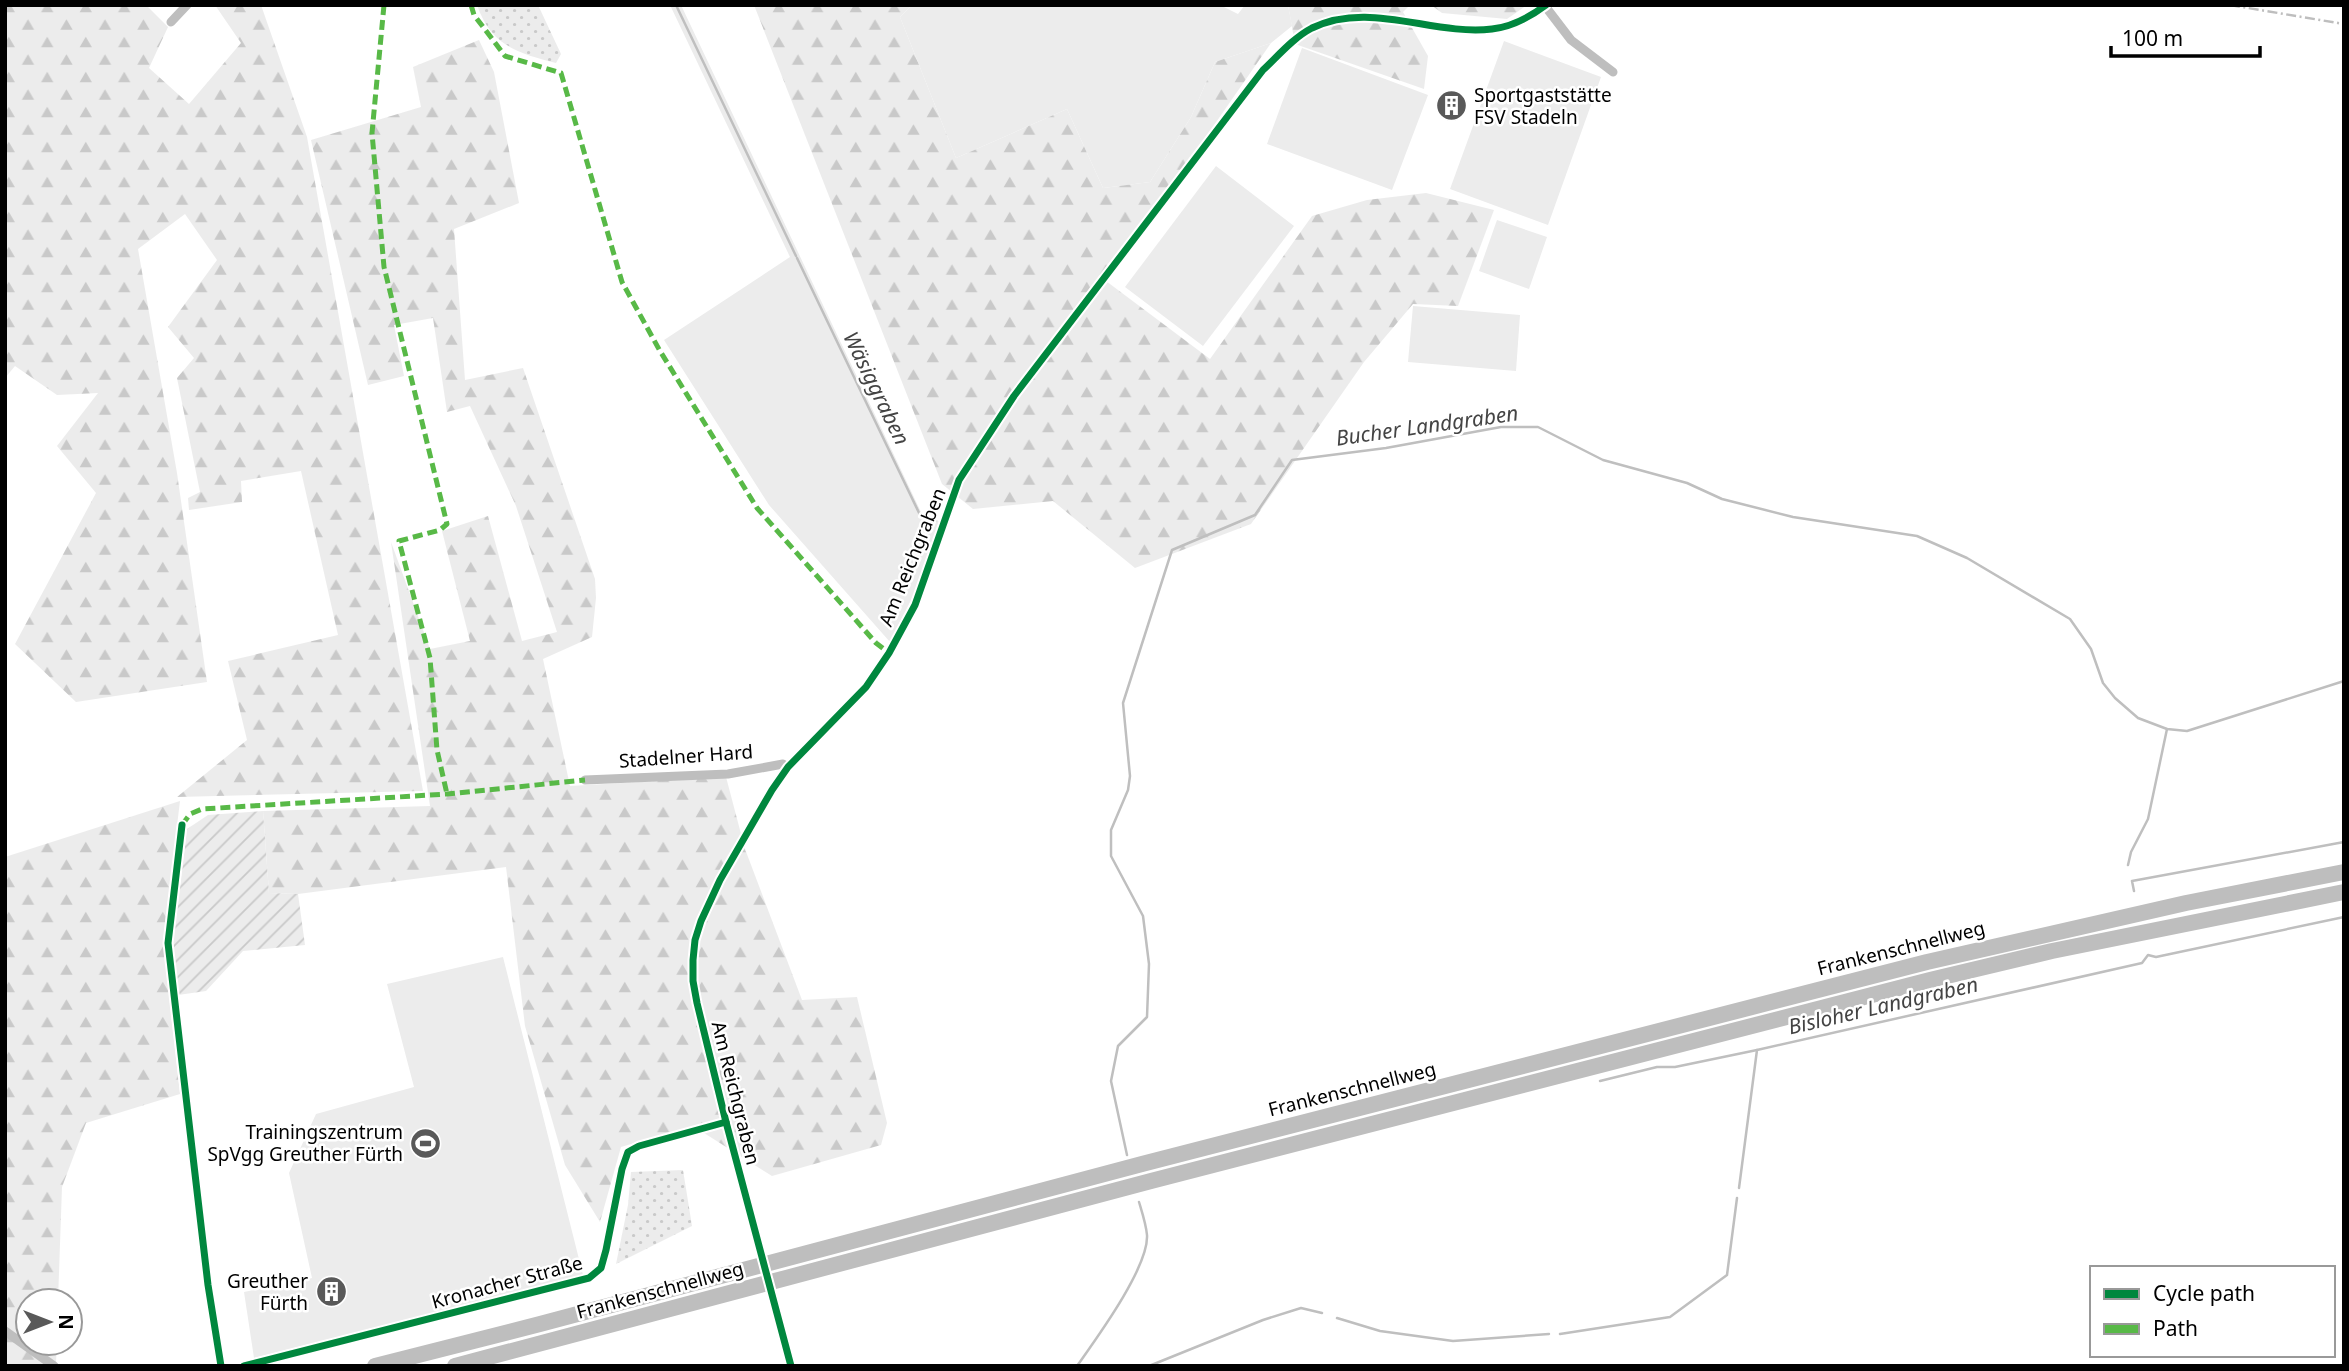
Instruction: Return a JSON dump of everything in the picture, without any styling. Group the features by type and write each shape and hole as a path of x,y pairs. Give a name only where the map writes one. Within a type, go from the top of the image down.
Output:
{"highway":[{"name":"Frankenschnellweg","path":"375,1366 1142,1164 1927,962 2186,903 2344,872"},
{"name":"Frankenschnellweg","path":"455,1366 1138,1184 1930,980 2052,951 2344,892"}],"street":[{"path":"171,22 187,5"},
{"path":"1546,6 1571,40 1613,72"},
{"name":"Am Reichgraben","path":"791,1366 726,1122 693,981 695,940 720,880 788,767 866,687 889,653 915,605 959,480 1014,396 1263,71 1284,49 1312,28 1350,16 1372,15 1446,26 1495,29 1517,22 1546,6"},
{"name":"Stadelner Hard","path":"585,780 728,774 782,764 788,767"},
{"path":"182,825 168,943 208,1285 221,1366"},
{"name":"Kronacher Straße","path":"244,1366 589,1278 601,1268 607,1250 622,1169 628,1152 639,1146 726,1122"},
{"path":"5,1331 54,1366"}],"green space":[{"path":"10,5 146,5 168,27 149,68 189,104 241,43 215,5 261,5 307,137 423,791 177,797 247,740 228,661 338,635 301,471 241,481 242,502 189,510 188,498 200,492 177,378 194,358 168,327 217,260 185,214 138,249 177,473 207,682 76,702 15,644 96,493 57,446 98,393 57,395 15,366 5,378 5,8"},
{"path":"477,5 538,5 561,54 556,63 518,51 498,39 483,19"},
{"path":"670,5 681,5 921,512 940,522 918,586 890,642 769,505 664,340 790,257"},
{"path":"754,5 912,5 900,17 956,158 1067,109 1103,188 1150,182 1191,117 1215,62 1271,43 1106,281 1210,359 1312,216 1367,200 1426,193 1494,210 1458,306 1413,304 1364,362 1251,524 1135,568 1053,501 973,509 942,484"},
{"path":"912,5 1220,5 1238,14 1245,5 1288,5 1292,26 1271,43 1215,62 1191,117 1150,182 1103,188 1067,109 956,158 900,17"},
{"path":"1288,5 1410,5 1403,12 1428,56 1424,89 1295,44"},
{"path":"1431,5 1527,5 1507,19 1442,13"},
{"path":"479,40 494,72 519,203 454,229 465,380 523,368 595,579 592,637 543,659 570,786 726,777 745,849 802,1000 857,997 887,1123 881,1145 772,1176 693,1126 621,1147 600,1222 565,1165 525,1026 506,867 298,894 269,893 263,811 430,806 391,542 430,649 470,641 442,531 488,516 522,641 557,632 516,506 470,406 447,412 433,318 394,325 404,376 368,385 311,140 421,107 413,67"},
{"path":"1504,41 1601,77 1548,225 1450,189"},
{"path":"1302,48 1428,95 1392,190 1267,144"},
{"path":"1216,166 1294,226 1203,346 1125,287"},
{"path":"1497,220 1547,237 1529,289 1479,271"},
{"path":"1413,306 1520,315 1516,371 1408,362"},
{"path":"180,801 163,941 180,1094 86,1123 62,1187 58,1287 14,1287 14,1357 56,1357 56,1363 64,1366 5,1366 5,857"},
{"path":"263,811 269,893 298,894 305,945 243,951 206,991 178,995 173,942 187,829 208,815"},
{"name":"Trainingszentrum SpVgg Greuther Fürth","path":"503,957 583,1275 254,1358 244,1292 312,1278 289,1173 316,1114 414,1087 387,984"},
{"path":"683,1170 692,1226 616,1264 628,1205 631,1172"}],"waterway":[{"name":"Wäsiggraben","path":"676,5 796,256"},
{"name":"Wäsiggraben","path":"797,258 921,517 936,521"},
{"name":"Bucher Landgraben","path":"1127,1155 1111,1081 1118,1046 1147,1017 1149,964 1143,916 1111,856 1111,830 1128,790 1130,776 1123,703 1172,550 1255,515 1292,460 1386,448 1501,427 1538,427 1603,460 1687,483 1722,499 1793,517 1917,536 1967,558 2070,619 2091,649 2103,683 2115,698 2138,718 2167,729 2187,731 2344,681"},
{"name":"Bisloher Landgraben","path":"2128,865 2131,852 2148,819 2167,729"},
{"path":"2134,891 2132,881 2344,842"},
{"name":"Bisloher Landgraben","path":"1739,1188 1757,1050 2142,963 2148,955 2156,957 2344,917"},
{"path":"1600,1081 1657,1067 1675,1067 1757,1050"},
{"name":"Bisloher Landgraben","path":"1560,1334 1670,1317 1727,1275 1737,1198"},
{"name":"Bucher Landgraben","path":"1077,1366 1120,1302 1140,1265 1147,1235 1139,1202"},
{"name":"Bisloher Landgraben","path":"1149,1366 1263,1320 1301,1308 1322,1313"},
{"name":"Bisloher Landgraben","path":"1337,1318 1380,1331 1453,1341 1549,1334"}],"railway":[{"path":"2230,5 2344,24"}],"marked path":[{"path":"384,5 372,133 384,267 447,524 440,530 399,541 430,658 437,750 447,794"},
{"path":"471,5 474,15 505,56 561,73 622,282 660,351 757,508 876,643 889,653"},
{"path":"182,825 190,814 202,809 447,794 585,780"}],"cycle path":[{"path":"791,1366 726,1122 693,981 695,940 720,880 788,767 866,687 889,653 915,605 959,480 1014,396 1263,70 1305,32 1334,20 1379,18 1447,28 1492,29 1520,21 1546,5"},
{"path":"182,825 168,943 208,1285 221,1366"},
{"path":"244,1366 589,1278 601,1268 628,1152 639,1146 726,1122"}],"place":[{"name":"Sportgaststätte FSV Stadeln","path":"1451,106"},
{"name":"Trainingszentrum SpVgg Greuther Fürth","path":"426,1143"},
{"name":"Greuther Fürth","path":"331,1292"}]}
